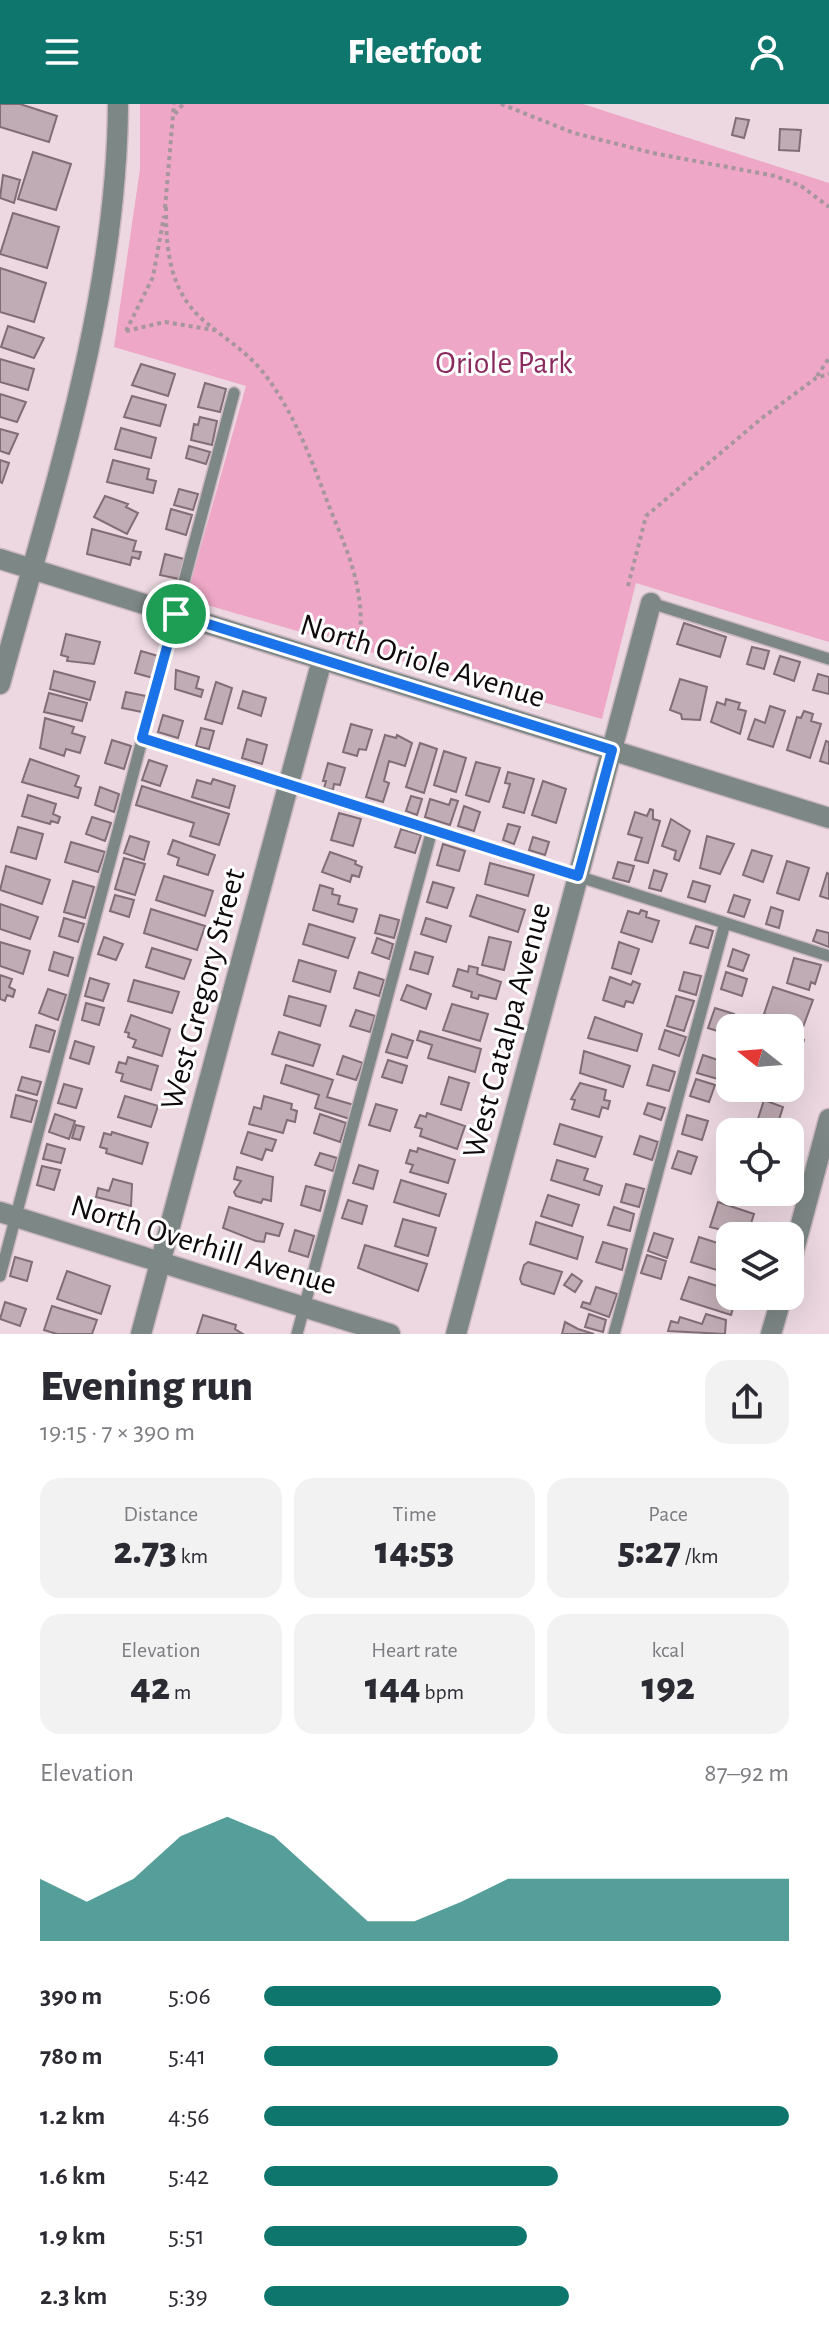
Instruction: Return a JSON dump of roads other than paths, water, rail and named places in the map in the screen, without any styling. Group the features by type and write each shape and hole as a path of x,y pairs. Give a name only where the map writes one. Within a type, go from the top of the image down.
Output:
{"street":[{"path":"0,684 77,390 103,268 113,195 118,104"},
{"name":"North Oriole Avenue","path":"0,559 829,818"},
{"name":"West Catalpa Avenue","path":"456,1334 651,603"},
{"name":"West Gregory Street","path":"141,1334 322,660"},
{"path":"801,1222 829,1119"},
{"name":"North Overhill Avenue","path":"8,1214 390,1334"},
{"path":"771,1334 778,1310"}],"lane":[{"path":"0,1276 8,1214 142,738 234,393"},
{"path":"651,603 829,659"},
{"path":"142,738 829,956"},
{"path":"297,1334 432,830"},
{"path":"614,1334 725,923"}],"park label":[{"name":"Oriole Park","path":"504,362"}]}
